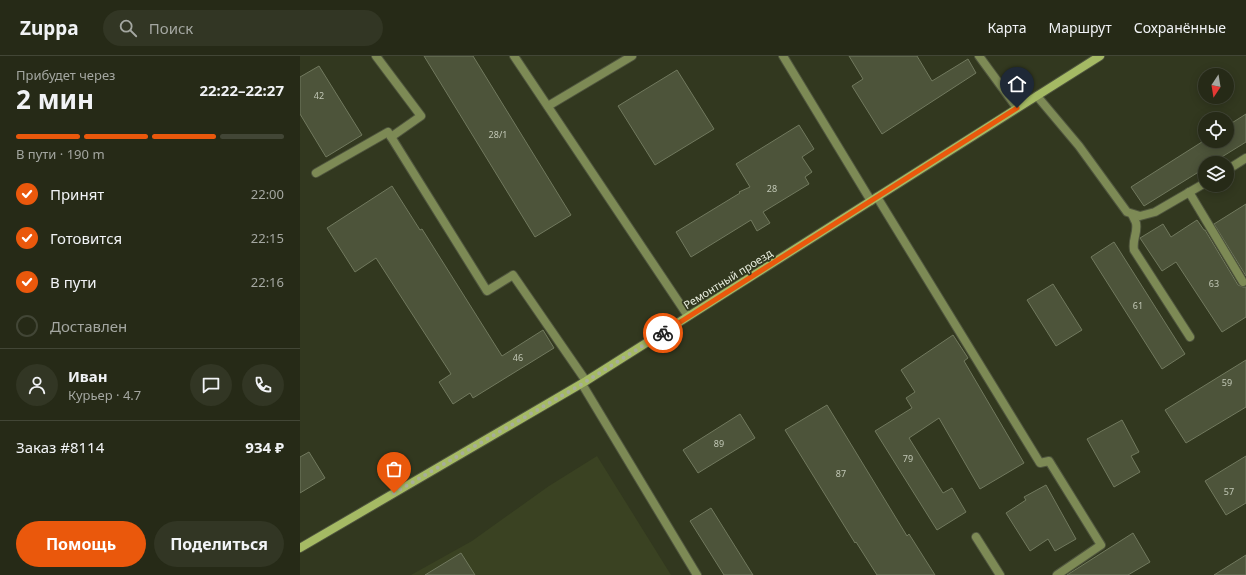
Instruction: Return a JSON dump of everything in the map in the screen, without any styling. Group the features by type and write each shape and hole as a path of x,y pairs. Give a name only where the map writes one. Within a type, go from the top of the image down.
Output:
{"street":[{"path":"376,56 421,116 391,137"},
{"path":"514,56 688,316"},
{"path":"548,106 632,56"},
{"path":"783,56 1040,463 1049,462 1101,545 1057,575"},
{"path":"979,56 1017,108"},
{"name":"Ремонтный проезд","path":"300,548 584,382 1100,56"},
{"path":"1037,96 1079,146 1127,212 1140,216 1155,212 1198,187"},
{"path":"316,173 388,132 487,291 513,275 584,382 697,575"},
{"path":"1234,166 1246,158"},
{"path":"1189,192 1243,282"},
{"path":"1132,214 1136,224 1136,235 1133,242 1134,250 1190,337"},
{"path":"976,537 1000,575"}],"shaded area":[{"path":"597,456 671,575 411,575 472,541 549,486"}],"building":[{"path":"424,56 473,56 571,215 535,237"},
{"path":"849,56 917,56 932,81 968,59 976,73 882,134 852,86 863,79"},
{"path":"319,66 362,135 326,157 300,114 300,77"},
{"path":"677,70 714,129 655,165 618,106"},
{"path":"1246,114 1246,142 1223,156 1198,156 1198,172 1144,206 1131,187 1198,144 1198,148 1234,148 1234,122"},
{"path":"799,125 814,149 802,157 812,172 805,177 809,184 763,212 770,223 757,231 751,220 691,257 676,232 740,193 739,192 750,187 736,164"},
{"path":"392,186 420,230 422,229 502,356 543,330 554,348 473,398 470,393 453,404 439,382 451,374 376,258 355,272 327,228"},
{"path":"1246,204 1246,276 1214,224"},
{"path":"1197,220 1205,230 1238,285 1246,287 1246,317 1222,332 1176,262 1162,271 1140,238 1163,224 1171,237"},
{"path":"1114,242 1185,354 1162,369 1091,257"},
{"path":"1053,284 1082,330 1056,346 1027,300"},
{"path":"953,335 968,358 964,361 1024,463 980,489 939,418 909,438 943,493 952,488 966,512 937,530 875,431 912,408 906,398 915,392 901,370"},
{"path":"1246,360 1246,407 1186,443 1165,410"},
{"path":"827,405 907,536 909,534 935,575 877,575 856,542 855,543 785,430"},
{"path":"740,414 755,438 698,473 683,450"},
{"path":"1122,420 1139,452 1131,456 1140,472 1114,487 1087,439"},
{"path":"309,452 325,478 300,493 300,457"},
{"path":"1246,456 1246,503 1226,515 1205,481"},
{"path":"1046,485 1076,539 1055,551 1048,539 1030,551 1006,513 1026,500 1024,497"},
{"path":"711,508 753,575 724,575 690,521"},
{"path":"1133,533 1150,562 1128,575 1067,575"},
{"path":"461,553 475,575 425,575"},
{"path":"1246,555 1246,575 1214,575"}],"way so far":[{"path":"394,493 582,384 663,333"}],"route":[{"path":"663,333 1017,108"}]}
